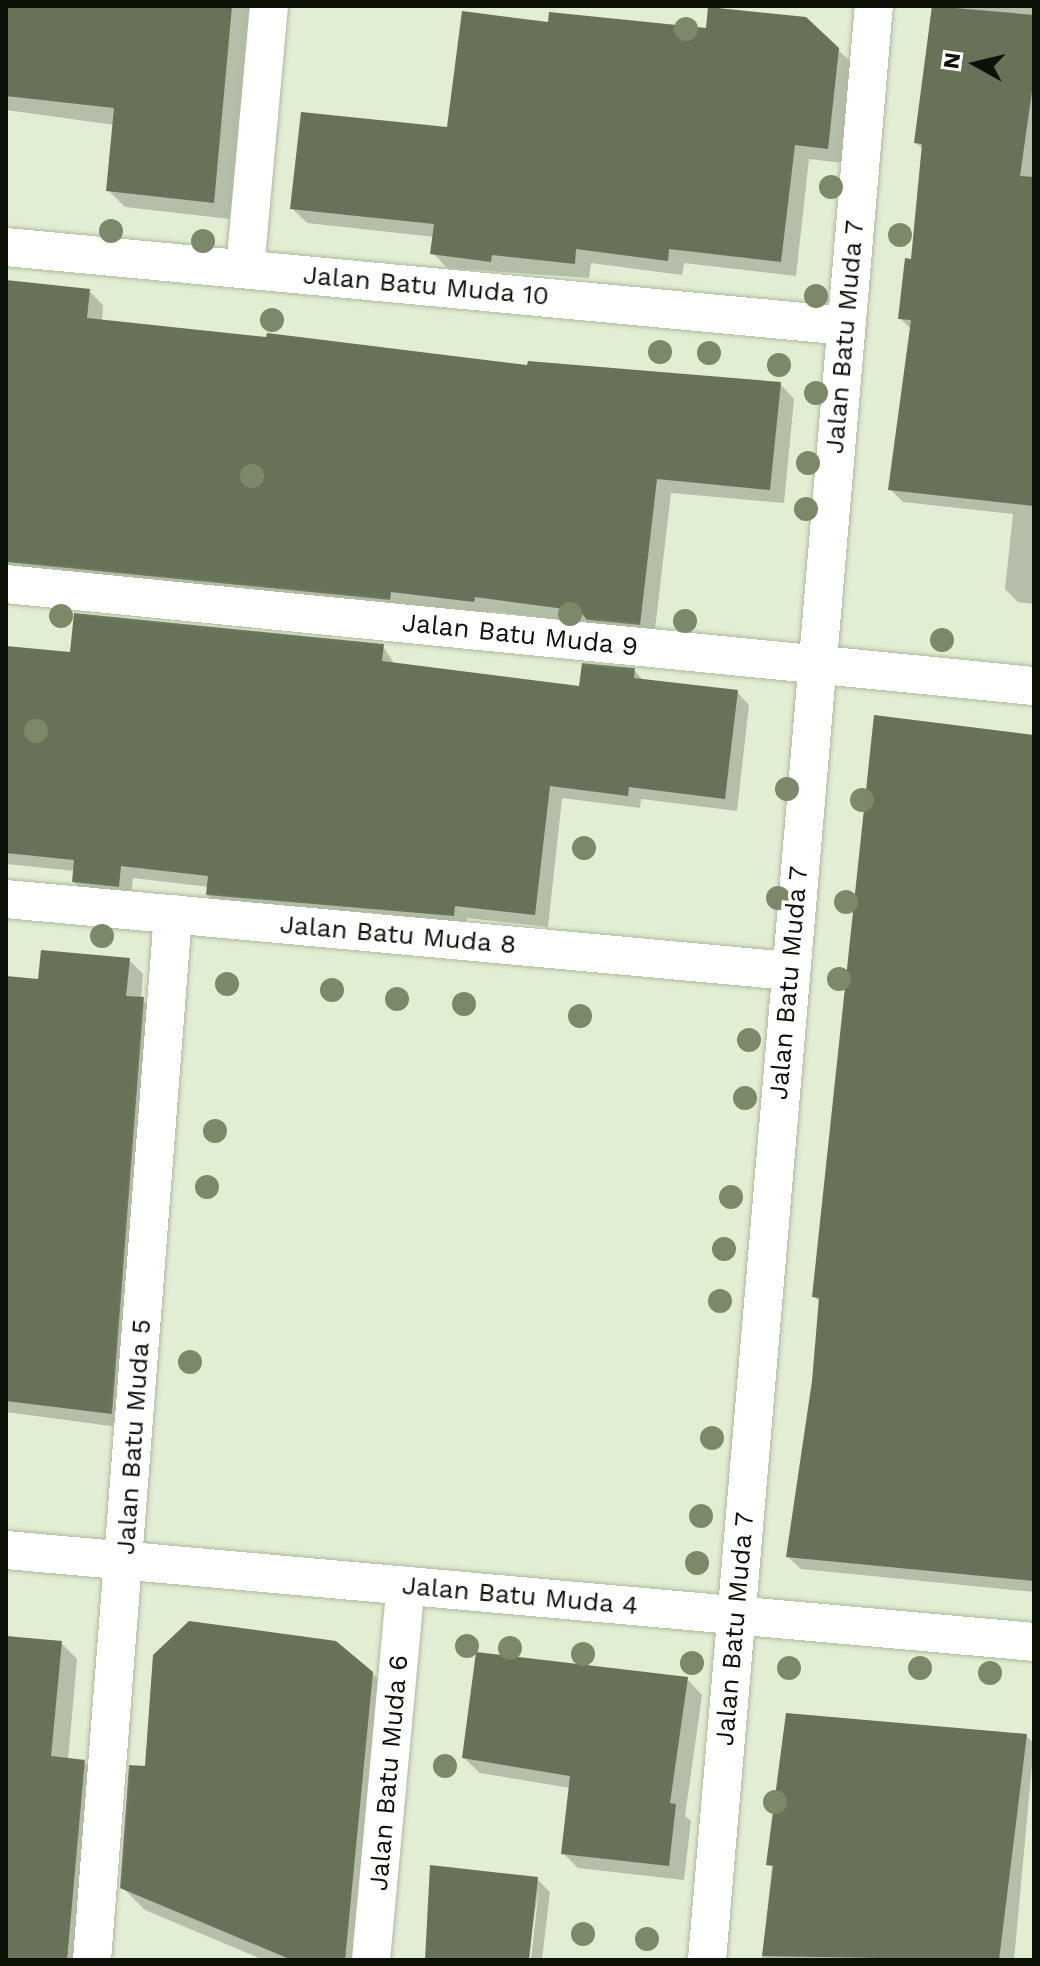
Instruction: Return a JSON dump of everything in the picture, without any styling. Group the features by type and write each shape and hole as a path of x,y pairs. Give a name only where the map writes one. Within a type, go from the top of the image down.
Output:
{"street":[{"path":"245,269 269,6"},
{"name":"Jalan Batu Muda 7","path":"707,1960 789,971 874,6"},
{"name":"Jalan Batu Muda 10","path":"6,247 846,326"},
{"name":"Jalan Batu Muda 9","path":"6,584 1034,686"},
{"name":"Jalan Batu Muda 8","path":"6,899 789,971"},
{"name":"Jalan Batu Muda 5","path":"92,1960 173,914"},
{"name":"Jalan Batu Muda 4","path":"6,1550 1034,1642"},
{"name":"Jalan Batu Muda 6","path":"371,1960 406,1586"}],"building":[{"path":"6,6 232,6 214,203 106,191 114,108 6,96"},
{"path":"932,6 1034,15 1034,77 1020,176 1034,177 1034,506 888,490 911,320 898,319 905,258 911,259 922,144 914,143"},
{"path":"708,7 806,17 839,48 828,149 795,145 781,262 669,249 668,261 576,249 575,264 492,255 491,262 430,254 434,224 290,209 301,112 447,127 462,11 548,22 549,12 706,28"},
{"path":"6,280 90,289 87,318 266,337 267,333 527,365 528,361 781,382 770,490 657,479 640,625 587,620 580,611 475,597 474,602 391,592 390,600 6,562"},
{"path":"74,613 384,644 382,661 579,686 582,663 635,668 634,678 738,690 725,799 629,787 628,796 550,786 535,915 455,906 454,916 206,895 208,876 121,866 119,887 72,882 74,860 6,853 6,646 70,652"},
{"path":"874,715 1034,735 1034,1581 786,1557 812,1381 819,1298 812,1297"},
{"path":"41,950 130,958 126,996 144,997 112,1414 6,1401 6,976 38,979"},
{"path":"189,1621 336,1641 373,1672 345,1960 292,1960 120,1888 129,1765 145,1766 153,1655"},
{"path":"6,1636 62,1641 51,1756 85,1760 67,1960 6,1960"},
{"path":"476,1652 688,1677 670,1803 676,1804 669,1866 561,1854 570,1776 462,1758"},
{"path":"786,1713 1027,1734 999,1960 762,1956 773,1866 766,1865"},
{"path":"430,1865 538,1877 529,1960 425,1960"}]}
